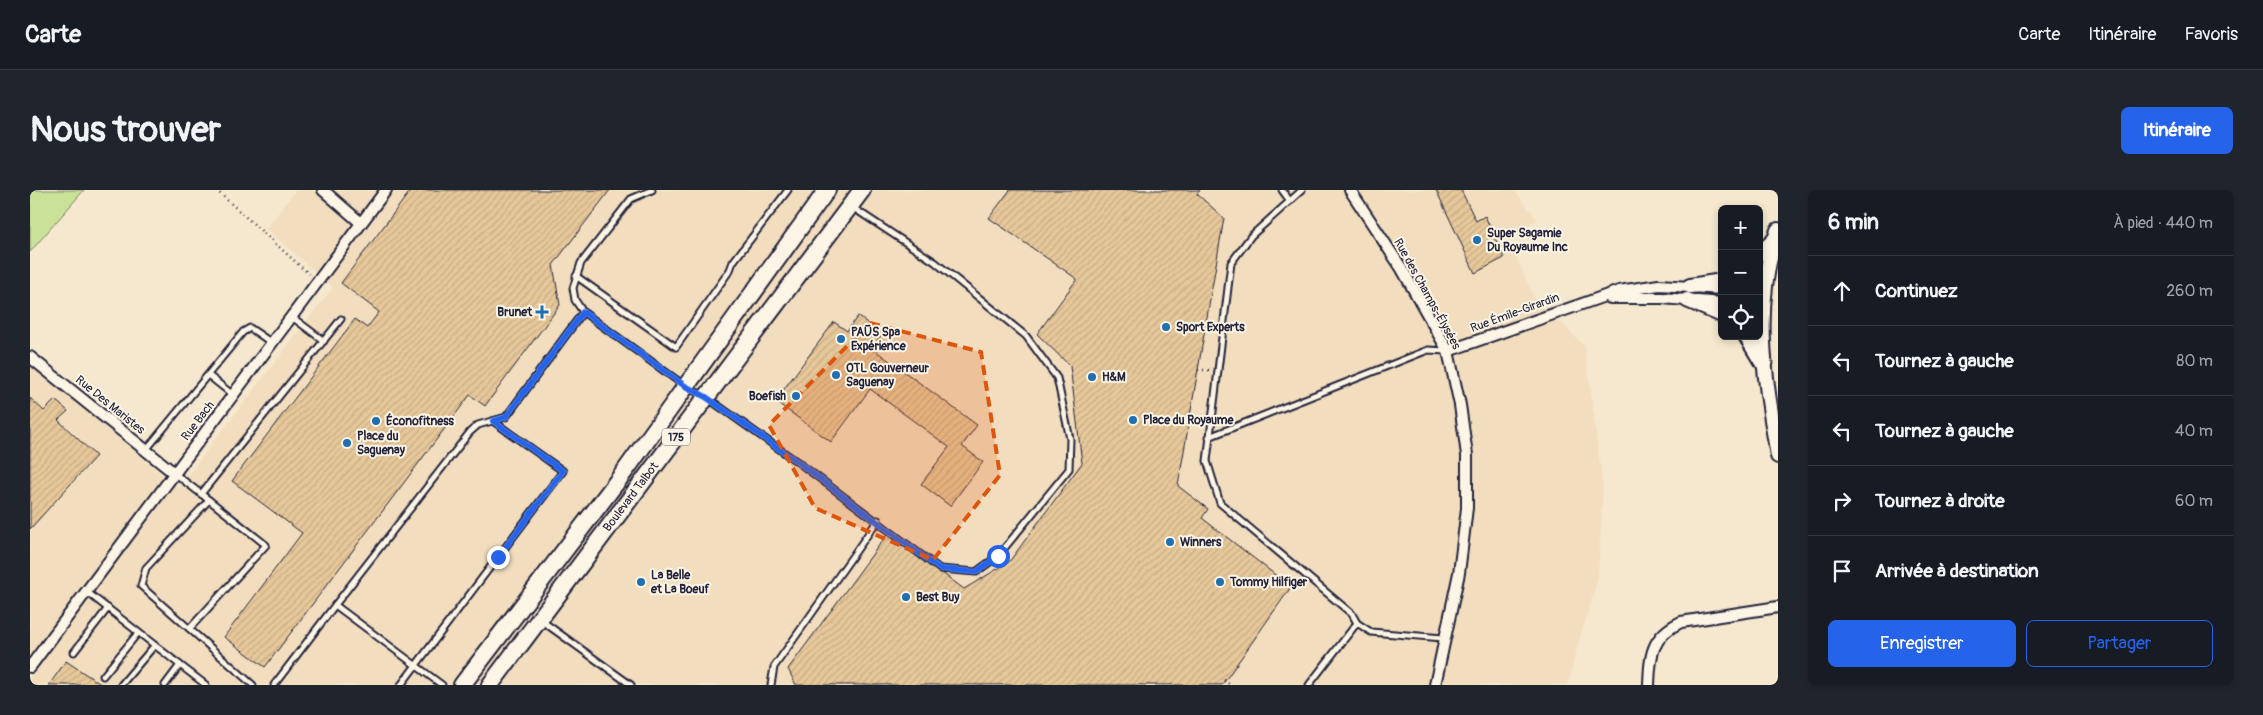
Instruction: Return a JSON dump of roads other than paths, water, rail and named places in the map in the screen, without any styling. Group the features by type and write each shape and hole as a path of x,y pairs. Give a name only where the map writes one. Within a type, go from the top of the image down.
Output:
{"main road":[{"name":"Boulevard Talbot","path":"462,685 625,471 827,190"},
{"name":"Boulevard Talbot","path":"490,685 862,190"}],"street":[{"path":"323,190 361,223"},
{"name":"Rue Bach","path":"30,667 386,190"},
{"name":"Rue des Champs-Élysées","path":"1350,190 1402,269 1448,351 1460,405 1467,455 1467,508 1459,573 1435,685"},
{"path":"1763,250 1776,235"},
{"path":"1762,295 1776,235"},
{"path":"1690,286 1718,282"},
{"name":"Rue Émile-Girardin","path":"1448,351 1591,300 1641,286 1718,288"},
{"name":"Rue Émile-Girardin","path":"1591,300 1641,297 1718,303"},
{"path":"1687,300 1718,313"},
{"path":"1748,340 1763,364"},
{"path":"1762,340 1763,364 1778,456"},
{"name":"Rue Des Maristes","path":"30,357 174,473"},
{"path":"1649,685 1650,660 1654,648 1669,628 1681,622 1778,606"}],"lane":[{"path":"652,190 632,199 626,205 581,263 573,288 574,300 583,312 685,386 706,397 878,520 940,569 976,572 998,556 1069,469 1070,439 1057,378 1026,336 935,262 850,206"},
{"path":"576,276 676,347 733,262 788,190"},
{"path":"1282,190 1290,201"},
{"path":"1302,190 1251,236 1231,263 1207,461 1220,503 1352,614 1357,623 1371,632 1444,638"},
{"path":"274,685 470,432 478,425 506,417 583,312"},
{"path":"292,316 324,341"},
{"path":"201,494 342,319"},
{"path":"146,450 243,332 250,328 272,343"},
{"path":"1209,437 1428,350 1448,351"},
{"path":"208,375 233,395"},
{"path":"401,685 563,471 493,421"},
{"path":"174,473 266,545 190,628"},
{"path":"209,500 146,568 141,586 253,685"},
{"path":"770,685 774,667 878,520"},
{"path":"87,592 206,685"},
{"path":"335,605 442,685"},
{"path":"74,652 108,608"},
{"path":"539,619 631,685"},
{"path":"1309,685 1357,623"},
{"path":"103,676 138,633"},
{"path":"121,685 154,646"},
{"path":"164,685 180,665"}],"place":[{"name":"Super Sagamie Du Royaume Inc","path":"1477,240"},
{"name":"Brunet","path":"542,312"},
{"name":"Sport Experts","path":"1166,327"},
{"name":"PAŪS Spa Expérience","path":"841,339"},
{"name":"OTL Gouverneur Saguenay","path":"836,375"},
{"name":"H&M","path":"1092,377"},
{"name":"Boefish","path":"796,396"},
{"name":"Place du Royaume","path":"1133,420"},
{"name":"Éconofitness","path":"376,421"},
{"name":"Place du Saguenay","path":"347,443"},
{"name":"Winners","path":"1170,542"},
{"name":"La Belle et La Boeuf","path":"641,582"},
{"name":"Tommy Hilfiger","path":"1220,582"},
{"name":"Best Buy","path":"906,597"}]}
